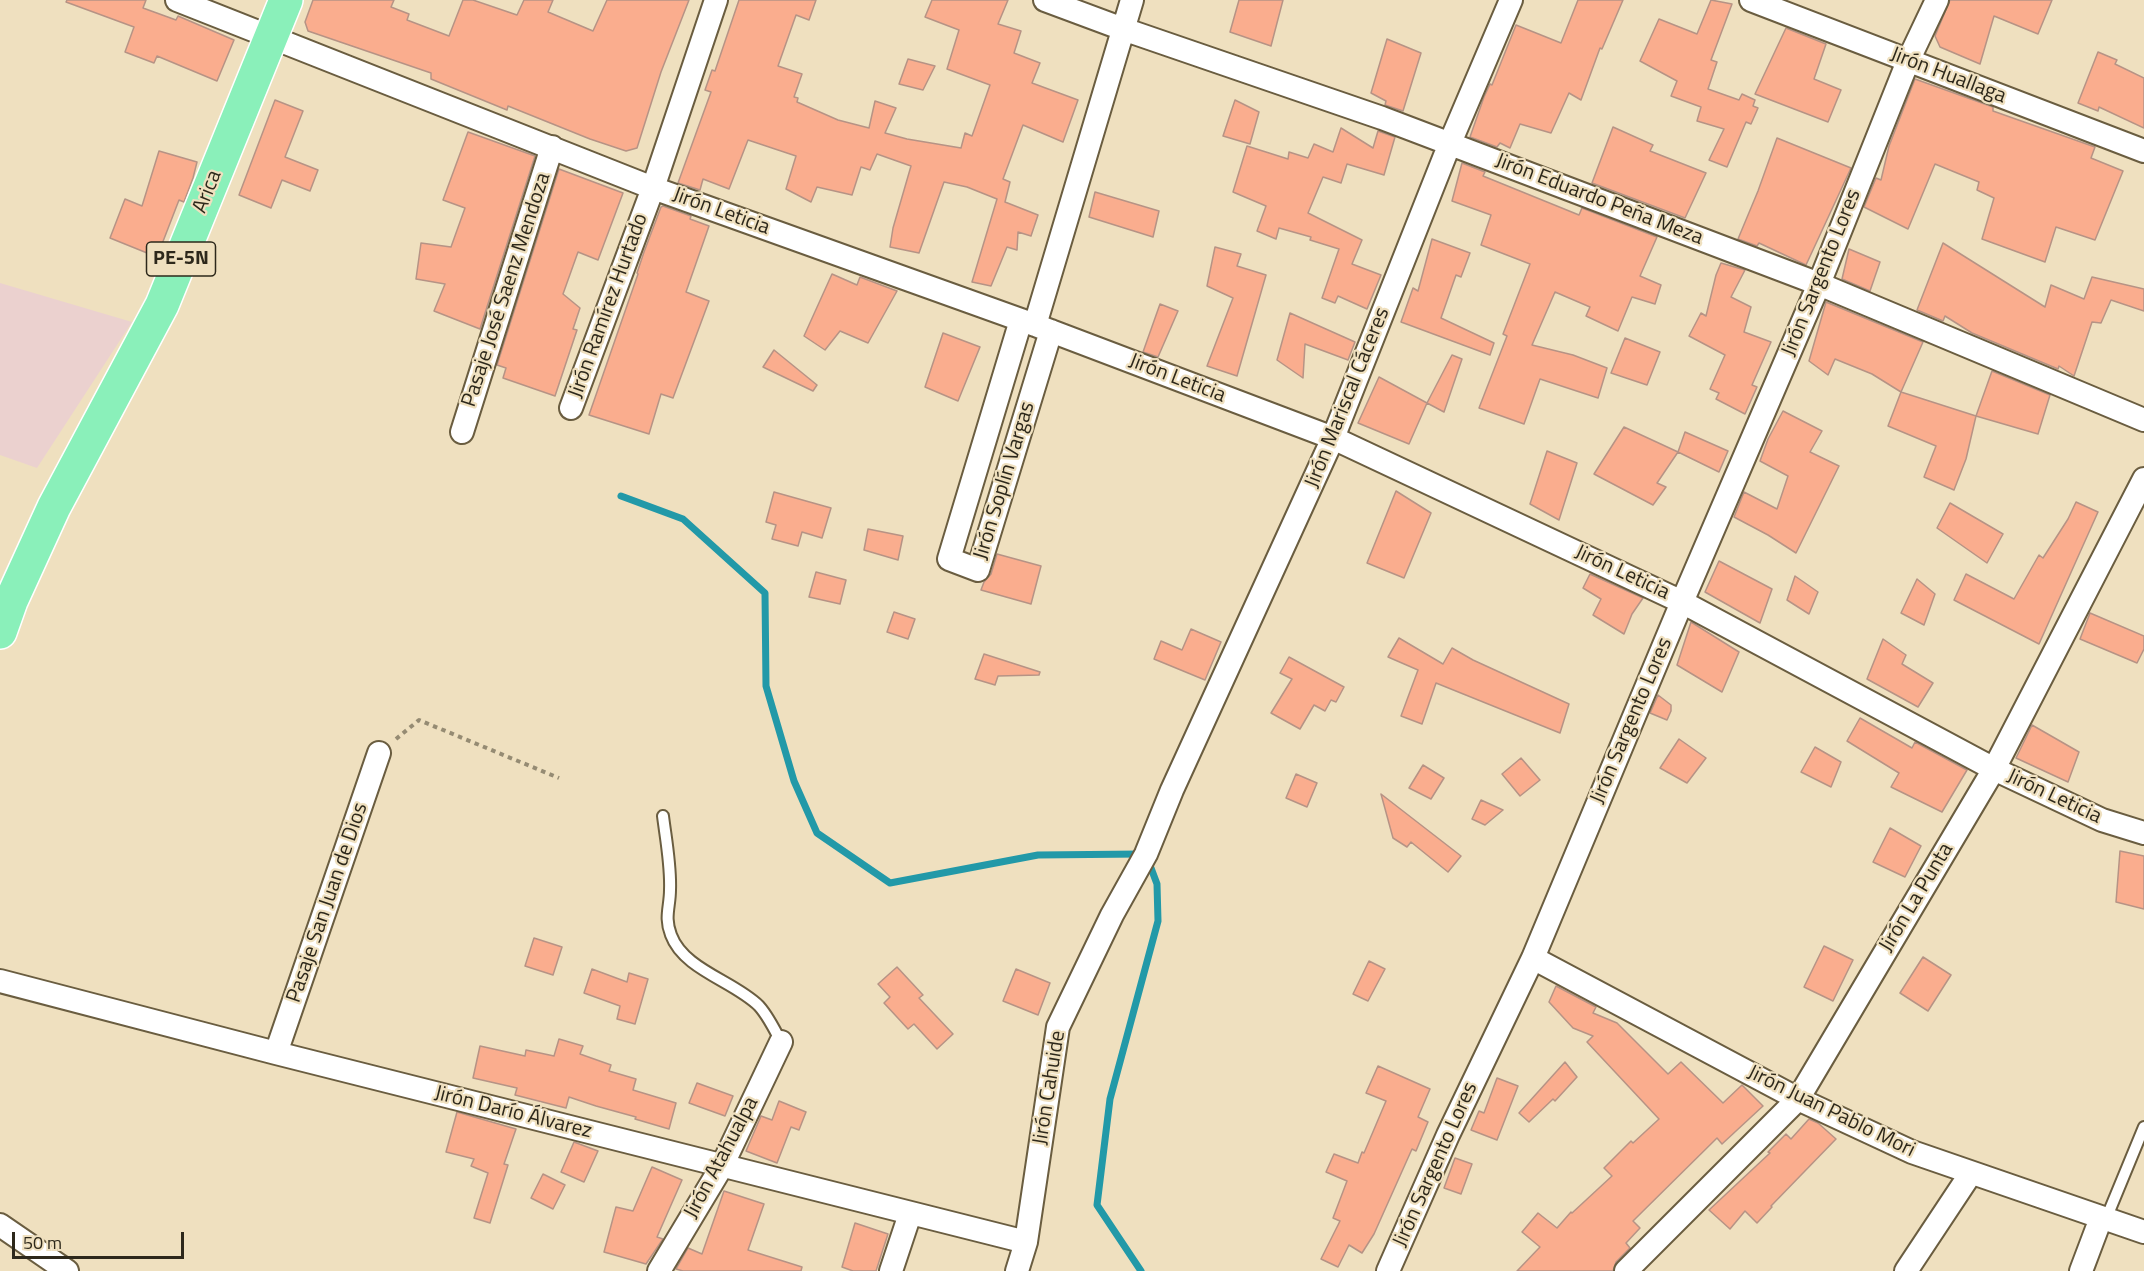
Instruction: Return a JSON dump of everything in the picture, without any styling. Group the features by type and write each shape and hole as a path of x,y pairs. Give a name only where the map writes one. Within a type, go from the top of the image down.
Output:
{"highway":[{"name":"Arica","path":"0,632 11,601 54,507 162,305 286,0"}],"street":[{"name":"Jirón Leticia","path":"177,0 653,188 1036,325 1333,438 1682,602 1994,769 2102,820 2144,833"},
{"name":"Jirón Ramírez Hurtado","path":"571,408 653,188 716,0"},
{"name":"Jirón Eduardo Peña Meza","path":"1045,0 1450,143 1820,284 2144,420"},
{"name":"Jirón Soplín Vargas","path":"1036,325 949,559 978,570 1036,325 1132,0"},
{"name":"Jirón Mariscal Cáceres","path":"1112,915 1146,854 1172,790 1333,438 1450,143 1511,0"},
{"name":"Jirón Huallaga","path":"1751,0 2144,152"},
{"name":"Jirón Sargento Lores","path":"1388,1271 1448,1135 1533,958 1682,602 1820,284 1908,61 1937,0"},
{"name":"Pasaje José Saenz Mendoza","path":"462,432 552,147"},
{"name":"Jirón La Punta","path":"1626,1271 1798,1099 1994,769 2144,479"},
{"name":"Pasaje San Juan de Dios","path":"276,1053 379,753"},
{"name":"Jirón Cahuide","path":"1017,1271 1026,1242 1058,1027 1112,915"},
{"name":"Jirón Juan Pablo Mori","path":"1533,958 1798,1099 1912,1152 2144,1232"},
{"name":"Jirón Darío Álvarez","path":"0,981 1026,1242"},
{"name":"Jirón Atahualpa","path":"658,1271 722,1166 781,1042"},
{"path":"1906,1271 1971,1173"},
{"path":"891,1271 910,1214"},
{"path":"2081,1271 2104,1219"},
{"path":"0,1226 67,1271"}],"lane":[{"path":"663,816 670,892 667,920 676,945 692,962 727,983 759,1007 781,1042"},
{"path":"2104,1219 2144,1127"}],"path":[{"path":"379,753 419,720 559,778"}],"shaded area":[{"path":"0,283 132,322 37,468 0,455"}],"building":[{"path":"67,0 146,0 143,8 176,20 178,16 234,40 217,81 157,56 154,63 125,52 134,27 66,2"},
{"path":"313,0 394,0 391,7 409,14 407,20 449,36 463,0 473,0 517,15 524,0 553,0 548,12 593,31 607,0 689,0 661,72 637,148 626,151 508,106 507,110 431,79 431,73 308,31 305,22"},
{"path":"739,0 816,0 809,20 796,15 778,66 802,74 794,97 798,98 797,102 838,120 869,128 875,101 896,108 885,133 961,148 965,133 972,136 990,85 947,69 959,30 925,17 932,0 1008,0 998,24 1021,31 1014,53 1040,63 1032,83 1078,100 1063,142 1023,125 1003,179 1010,182 1005,202 1038,215 1031,236 1018,232 1017,250 1007,247 991,286 972,282 997,199 967,187 944,182 919,253 890,247 893,228 911,166 877,154 870,170 861,167 852,195 817,187 811,202 786,189 796,156 748,140 729,189 703,179 700,190 678,183 711,92 705,90 712,70 715,71"},
{"path":"1239,0 1283,0 1271,46 1230,32"},
{"path":"1578,0 1623,0 1602,49 1600,48 1581,100 1569,93 1551,133 1520,124 1510,148 1500,143 1497,147 1470,137 1484,97 1490,84 1492,85 1516,25 1561,43"},
{"path":"1711,0 1732,4 1711,60 1717,62 1708,89 1739,100 1742,94 1755,100 1753,106 1758,108 1751,124 1746,122 1727,167 1709,160 1724,129 1697,121 1701,107 1671,96 1677,81 1640,61 1659,19 1697,34"},
{"path":"1950,0 2052,0 2038,34 1994,16 1980,64 1940,47 1935,36"},
{"path":"1786,28 1826,44 1814,79 1841,90 1828,122 1755,94"},
{"path":"1387,39 1421,53 1403,111 1385,105 1386,101 1371,93"},
{"path":"2098,52 2117,60 2115,64 2144,78 2144,128 2099,107 2098,111 2078,103"},
{"path":"908,59 935,66 923,90 899,84"},
{"path":"1915,79 1993,107 1993,111 2095,147 2091,158 2123,171 2095,240 2056,227 2045,262 1982,239 1994,198 1977,190 1979,182 1935,164 1908,229 1864,207 1876,178 1881,180 1889,146"},
{"path":"275,100 303,111 285,157 318,170 310,191 282,180 271,208 239,195"},
{"path":"1235,100 1259,112 1250,144 1223,136"},
{"path":"1613,127 1653,145 1650,151 1706,173 1685,218 1592,183"},
{"path":"1341,128 1373,148 1378,131 1395,137 1384,175 1347,164 1341,183 1323,177 1308,213 1362,240 1352,264 1381,275 1367,309 1338,296 1335,303 1322,298 1339,249 1310,240 1311,237 1279,228 1276,239 1257,231 1266,206 1233,192 1247,146 1288,159 1289,152 1308,158 1314,144 1333,152"},
{"path":"468,132 535,156 480,329 434,311 445,284 416,279 421,243 451,247 465,208 443,200"},
{"path":"1777,138 1851,168 1806,265 1759,243 1757,246 1738,239"},
{"path":"159,151 197,162 184,202 179,200 157,257 110,238 125,199 142,206"},
{"path":"1462,163 1485,172 1483,176 1579,215 1582,208 1657,237 1640,276 1661,285 1655,304 1632,297 1618,331 1586,316 1590,307 1555,292 1532,345 1573,355 1607,368 1598,398 1540,379 1524,424 1479,408 1507,336 1503,334 1530,264 1481,245 1491,215 1452,201"},
{"path":"559,169 623,193 598,260 578,252 563,294 580,308 573,329 577,330 555,396 503,378 506,368 497,365"},
{"path":"1095,192 1159,211 1153,237 1089,217"},
{"path":"663,206 691,216 690,219 709,226 686,292 709,301 673,398 661,394 649,434 589,415 644,252"},
{"path":"1432,239 1470,253 1461,277 1456,275 1441,318 1494,343 1490,355 1401,322 1413,288 1418,291"},
{"path":"1943,243 2045,307 2051,285 2084,299 2092,277 2144,289 2144,311 2111,300 2101,323 2092,322 2074,376 2059,366 2058,369 1972,333 1945,316 1943,321 1917,310"},
{"path":"1215,247 1241,254 1237,266 1266,275 1237,376 1207,366 1233,298 1207,286"},
{"path":"1849,249 1880,262 1870,291 1842,279"},
{"path":"1721,263 1745,270 1731,297 1751,307 1744,332 1771,342 1752,385 1757,387 1745,414 1716,399 1719,393 1710,389 1725,355 1689,336 1701,313 1706,316"},
{"path":"832,274 857,285 860,277 897,291 868,343 840,331 825,350 804,336"},
{"path":"1826,302 1923,342 1901,392 1872,374 1835,359 1828,375 1809,361"},
{"path":"1160,304 1178,311 1158,357 1143,352"},
{"path":"1290,313 1355,342 1348,360 1305,344 1303,378 1277,360"},
{"path":"943,333 980,347 958,401 925,387"},
{"path":"1625,338 1660,352 1647,385 1611,373"},
{"path":"774,350 817,385 813,391 763,367"},
{"path":"1452,355 1462,359 1444,412 1427,403"},
{"path":"1992,371 2050,395 2038,434 1976,416"},
{"path":"1379,377 1427,403 1409,444 1358,423"},
{"path":"1901,392 1976,416 1966,459 1954,490 1924,477 1936,446 1888,426"},
{"path":"1783,411 1822,431 1810,452 1839,466 1796,553 1734,517 1744,492 1777,509 1788,476 1760,461 1768,439"},
{"path":"1624,427 1678,452 1657,483 1666,487 1653,505 1594,474"},
{"path":"1685,432 1728,451 1719,472 1678,452"},
{"path":"1547,451 1577,463 1559,520 1530,504"},
{"path":"1396,491 1431,513 1404,578 1367,563"},
{"path":"774,492 831,508 822,538 802,532 798,546 772,539 776,525 766,522"},
{"path":"2076,502 2098,512 2039,644 1954,600 1966,574 2014,599 2039,555 2043,558"},
{"path":"1950,503 2003,534 1987,563 1937,528"},
{"path":"868,529 903,536 898,560 864,550"},
{"path":"997,554 1041,566 1031,604 981,590 991,574"},
{"path":"1719,561 1772,589 1760,623 1705,592"},
{"path":"816,572 846,580 840,604 809,597"},
{"path":"1590,574 1643,598 1632,614 1624,634 1593,615 1601,599 1583,588"},
{"path":"1795,576 1818,592 1809,614 1787,600"},
{"path":"1917,579 1935,594 1924,625 1901,613"},
{"path":"894,612 915,619 908,639 887,632"},
{"path":"2090,613 2144,636 2144,649 2137,663 2080,639"},
{"path":"1691,622 1739,652 1722,692 1677,665"},
{"path":"1191,629 1221,642 1205,680 1154,659 1161,641 1182,650"},
{"path":"1399,638 1443,664 1452,648 1569,704 1560,733 1436,683 1422,724 1401,716 1418,670 1388,657"},
{"path":"1883,639 1906,655 1902,664 1933,683 1918,707 1867,679"},
{"path":"984,654 1040,672 1039,675 998,676 995,685 975,679"},
{"path":"1289,657 1344,687 1336,702 1331,700 1325,711 1314,705 1300,729 1271,713 1292,679 1280,673"},
{"path":"1658,695 1671,705 1667,720 1650,713"},
{"path":"1860,718 1912,748 1915,742 1967,770 1942,812 1891,787 1899,773 1847,741"},
{"path":"2032,725 2079,752 2068,782 2016,758"},
{"path":"1679,739 1706,758 1687,783 1660,768"},
{"path":"1815,747 1841,762 1831,787 1801,772"},
{"path":"1521,758 1540,780 1520,796 1502,774"},
{"path":"1423,765 1444,778 1431,799 1409,788"},
{"path":"1296,774 1317,783 1307,807 1286,798"},
{"path":"1381,794 1461,856 1448,872 1411,842 1407,847 1393,838"},
{"path":"1481,800 1503,810 1485,825 1472,819"},
{"path":"1890,828 1921,846 1905,877 1873,862"},
{"path":"2120,851 2144,856 2144,909 2116,902"},
{"path":"534,938 562,947 553,975 525,966"},
{"path":"1824,946 1853,960 1833,1001 1804,987"},
{"path":"1923,957 1951,975 1928,1011 1900,993"},
{"path":"1369,961 1385,969 1368,1001 1353,994"},
{"path":"897,967 923,995 919,998 953,1034 937,1049 914,1024 908,1029 884,1003 890,997 878,984"},
{"path":"592,969 627,982 629,973 648,979 635,1024 617,1019 620,1006 584,993"},
{"path":"1016,969 1050,983 1038,1015 1003,1001"},
{"path":"1556,986 1596,1007 1593,1013 1617,1023 1668,1074 1681,1062 1723,1103 1742,1085 1763,1106 1722,1144 1717,1138 1633,1221 1640,1228 1626,1243 1630,1248 1616,1262 1613,1271 1517,1271 1540,1247 1522,1232 1538,1213 1557,1228 1571,1212 1612,1176 1604,1168 1631,1141 1633,1143 1659,1119 1587,1042 1593,1036 1573,1028 1549,1002"},
{"path":"559,1039 583,1046 580,1054 611,1065 609,1071 636,1079 633,1090 676,1103 669,1129 569,1097 566,1108 515,1095 517,1088 473,1078 480,1046 525,1056 526,1050 554,1056"},
{"path":"1565,1062 1577,1077 1555,1101 1553,1099 1529,1122 1519,1113"},
{"path":"1378,1066 1430,1089 1418,1117 1428,1122 1416,1151 1412,1149 1374,1234 1362,1253 1349,1245 1338,1267 1321,1259 1340,1221 1333,1218 1347,1181 1326,1172 1334,1154 1358,1163 1362,1152 1364,1153 1386,1101 1366,1093"},
{"path":"1497,1078 1518,1086 1497,1140 1471,1130 1479,1111 1484,1113"},
{"path":"697,1083 733,1096 725,1116 689,1103"},
{"path":"779,1101 806,1112 799,1130 791,1127 777,1163 746,1151 761,1116 772,1120"},
{"path":"457,1112 516,1129 504,1164 508,1165 490,1223 474,1218 488,1173 471,1166 474,1159 446,1152"},
{"path":"1809,1119 1818,1123 1836,1139 1757,1223 1745,1211 1730,1229 1709,1210 1770,1153 1768,1152 1786,1134 1791,1139"},
{"path":"574,1142 598,1151 584,1182 561,1172"},
{"path":"1455,1158 1472,1164 1461,1194 1444,1188"},
{"path":"652,1167 682,1180 657,1237 663,1239 646,1264 604,1252 616,1207 633,1211"},
{"path":"543,1174 565,1185 553,1209 531,1198"},
{"path":"724,1191 764,1204 748,1250 802,1267 801,1271 683,1271 676,1269 688,1248 702,1254"},
{"path":"855,1223 888,1234 876,1271 853,1271 842,1267"}],"waterway":[{"path":"621,496 683,519 765,593 766,686 794,781 817,833 890,883 1038,855 1141,854"},
{"path":"1141,1271 1097,1205 1110,1099 1158,921 1157,884 1148,860"}]}
